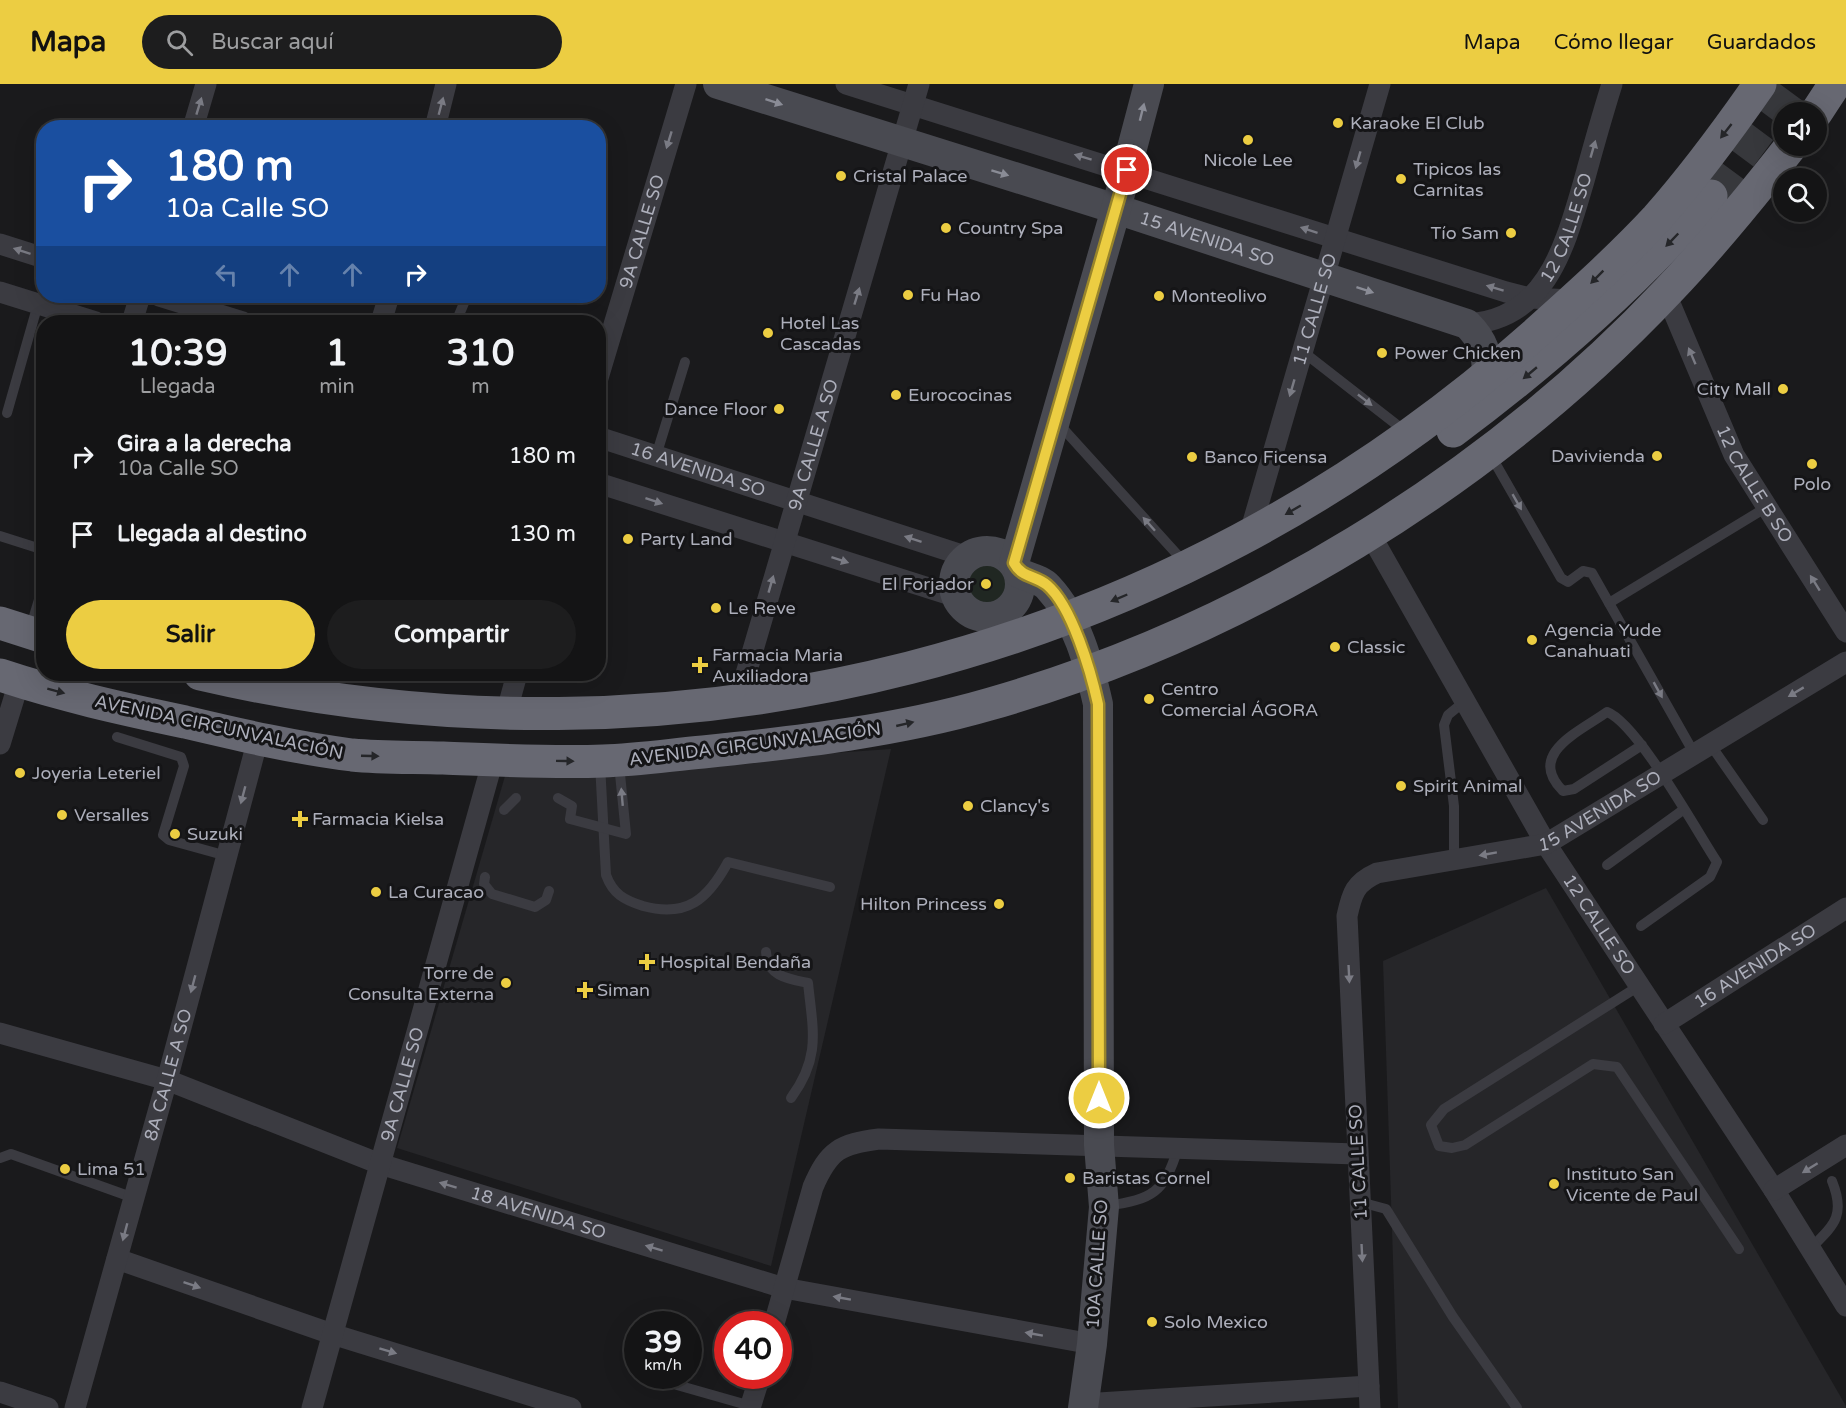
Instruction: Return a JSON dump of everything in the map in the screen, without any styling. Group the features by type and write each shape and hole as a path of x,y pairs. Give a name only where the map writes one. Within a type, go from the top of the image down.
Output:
{"highway":[{"path":"119,723 148,700 231,717 244,717 263,709 274,682 394,707 506,714 578,714 738,701 856,680 997,630 1070,619 1189,567 1249,536 1336,485 1410,435 1486,377 1573,300 1657,218 1728,129 1760,84"},
{"path":"1823,102 1835,84"},
{"name":"AVENIDA CIRCUNVALACIÓN","path":"10,679 119,723 258,738 356,755 493,760 609,761 793,743 890,728 989,705 1090,671 1198,626 1284,584 1370,534 1488,451 1577,379 1666,294 1738,214 1783,156"},
{"path":"1336,485 1444,438 1521,380 1583,328 1676,237 1711,196"},
{"path":"0,623 36,635"},
{"path":"493,760 497,745 503,736 513,730 552,729 578,714"}],"street":[{"path":"195,120 206,84"},
{"path":"437,120 447,84"},
{"name":"9A CALLE SO","path":"606,351 686,84"},
{"name":"15 AVENIDA SO","path":"718,84 1116,209 1467,324"},
{"path":"846,84 1127,170 1335,238 1530,298 1573,300"},
{"name":"9A CALLE A SO","path":"738,701 919,84"},
{"path":"1016,568 997,552 977,552 968,557 955,575 954,586 957,597 972,614 997,630 1019,596 1016,568 1149,84"},
{"name":"11 CALLE SO","path":"1249,536 1380,84"},
{"name":"12 CALLE SO","path":"1467,324 1481,323 1508,315 1530,298 1563,250 1612,84"},
{"path":"0,244 36,255"},
{"path":"0,292 73,315"},
{"name":"12 CALLE B SO","path":"1666,294 1734,455 1846,632"},
{"path":"182,303 220,315"},
{"path":"1467,324 1480,337 1487,354 1486,377"},
{"name":"16 AVENIDA SO","path":"606,440 968,557"},
{"path":"606,486 957,597"},
{"name":"12 CALLE SO","path":"1370,534 1546,844 1774,1190 1846,1306"},
{"name":"10A CALLE SO","path":"1016,568 1047,585 1070,619 1090,671 1098,704 1099,1145 1104,1207 1092,1344 1083,1406"},
{"name":"15 AVENIDA SO","path":"1347,916 1351,895 1363,879 1377,873 1546,844 1846,662"},
{"path":"0,744 10,679"},
{"path":"506,714 515,681"},
{"name":"8A CALLE A SO","path":"75,1408 167,1080 258,738"},
{"name":"9A CALLE SO","path":"312,1408 493,760"},
{"name":"16 AVENIDA SO","path":"1664,1024 1846,908"},
{"name":"11 CALLE SO","path":"1347,916 1370,1408"},
{"name":"18 AVENIDA SO","path":"0,1033 167,1080 380,1164 784,1288 1092,1344"},
{"path":"778,1311 813,1187 822,1167 834,1151 850,1143 879,1139 1358,1154"},
{"path":"1774,1190 1846,1145"},
{"path":"117,1259 332,1334 571,1408"},
{"path":"1083,1406 1369,1386"},
{"path":"751,1407 756,1389"},
{"path":"0,1392 48,1408"}],"lane":[{"path":"7,413 38,304"},
{"path":"1302,351 1410,435"},
{"path":"656,456 685,362"},
{"path":"1055,420 1189,567"},
{"path":"1488,451 1561,578 1568,582 1583,571 1592,573 1702,748 1763,820"},
{"path":"1609,603 1767,507"},
{"path":"0,536 36,547"},
{"path":"1454,860 1454,806 1444,725 1448,715 1465,701"},
{"path":"1641,926 1710,877 1715,871 1717,862 1642,745 1616,715 1607,712 1555,750 1548,764 1552,779 1563,791 1574,789 1642,745"},
{"path":"119,723 181,758 184,766 163,835 169,840 227,856"},
{"path":"609,761 605,828 606,875 612,889 626,901 655,909 681,909 697,901 716,885 728,862 830,887"},
{"path":"558,798 572,806 570,819 626,834 609,761"},
{"path":"504,810 516,798"},
{"path":"1607,865 1683,810"},
{"path":"485,877 484,884 492,894 535,907 541,906 549,891"},
{"path":"766,952 766,962 771,970 785,979 808,984 814,1042 806,1077 790,1098"},
{"path":"1639,986 1444,1109 1431,1125 1439,1146 1452,1148 1465,1145 1593,1064 1617,1067 1739,1249"},
{"path":"1104,1207 1140,1201 1161,1185 1170,1174 1179,1148"},
{"path":"0,1158 11,1154 134,1198"},
{"path":"1810,1249 1834,1224 1839,1210 1832,1182"},
{"path":"1360,1202 1386,1209 1454,1317 1517,1408"},
{"path":"690,1389 751,1407"}],"shaded area":[{"path":"983,560 993,560 1008,570 1012,584 1011,593 1002,604 993,608 983,608 968,598 964,589 964,579 974,564"},
{"name":"Hospital Bendaña","path":"891,749 771,1266 397,1148 505,776"},
{"name":"Instituto San Vicente de Paul","path":"1546,888 1846,1408 1398,1408 1383,961"}],"tunnel":[{"path":"1711,196 1794,84"}],"place":[{"name":"Karaoke El Club","path":"1338,123"},
{"name":"Nicole Lee","path":"1248,140"},
{"name":"Cristal Palace","path":"841,176"},
{"name":"Tipicos las Carnitas","path":"1401,179"},
{"name":"Country Spa","path":"946,228"},
{"name":"Tío Sam","path":"1511,233"},
{"name":"Fu Hao","path":"908,295"},
{"name":"Monteolivo","path":"1159,296"},
{"name":"Hotel Las Cascadas","path":"768,333"},
{"name":"Power Chicken","path":"1382,353"},
{"name":"City Mall","path":"1783,389"},
{"name":"Eurococinas","path":"896,395"},
{"name":"Dance Floor","path":"779,409"},
{"name":"Davivienda","path":"1657,456"},
{"name":"Banco Ficensa","path":"1192,457"},
{"name":"Polo","path":"1812,464"},
{"name":"Party Land","path":"628,539"},
{"name":"El Forjador","path":"986,584"},
{"name":"Le Reve","path":"716,608"},
{"name":"Agencia Yude Canahuati","path":"1532,640"},
{"name":"Classic","path":"1335,647"},
{"name":"Farmacia Maria Auxiliadora","path":"700,665"},
{"name":"Centro Comercial ÁGORA","path":"1149,699"},
{"name":"Joyeria Leteriel","path":"20,773"},
{"name":"Spirit Animal","path":"1401,786"},
{"name":"Clancy's","path":"968,806"},
{"name":"Versalles","path":"62,815"},
{"name":"Farmacia Kielsa","path":"300,819"},
{"name":"Suzuki","path":"175,834"},
{"name":"La Curacao","path":"376,892"},
{"name":"Hilton Princess","path":"999,904"},
{"name":"Hospital Bendaña","path":"647,962"},
{"name":"Torre de Consulta Externa","path":"506,983"},
{"name":"Siman","path":"585,990"},
{"name":"Lima 51","path":"65,1169"},
{"name":"Baristas Cornel","path":"1070,1178"},
{"name":"Instituto San Vicente de Paul","path":"1554,1184"},
{"name":"Solo Mexico","path":"1152,1322"}],"route":[{"path":"1099,1098 1098,704 1090,671 1070,619 1047,585 1019,573 1014,563 1127,170"}]}
